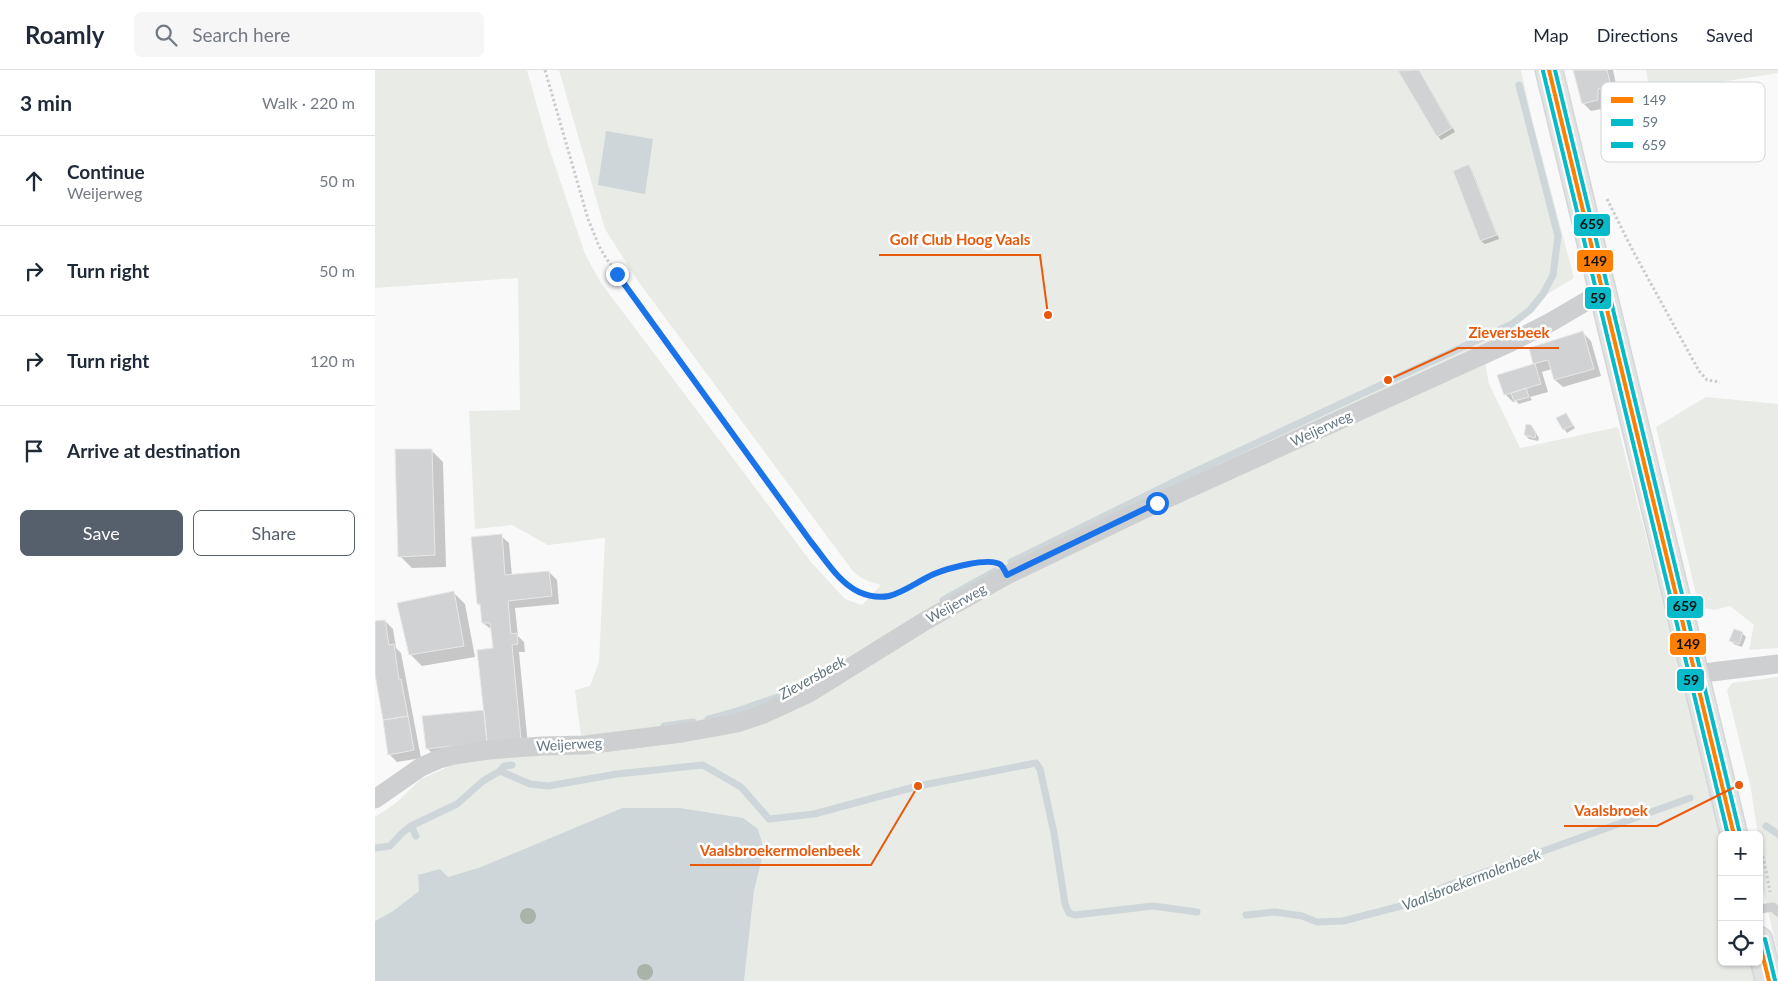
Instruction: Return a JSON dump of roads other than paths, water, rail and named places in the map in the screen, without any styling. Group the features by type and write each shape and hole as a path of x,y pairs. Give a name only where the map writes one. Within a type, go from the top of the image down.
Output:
{"street":[{"path":"1549,70 1733,831"},
{"name":"Weijerweg","path":"375,799 421,767 454,755 533,746 585,745 682,733 761,715 809,693 925,621 1007,575 1157,503 1511,342 1551,322 1602,292"},
{"path":"1695,674 1778,664"},
{"path":"1763,956 1769,981"}],"lane":[{"path":"1763,909 1776,910"}],"waterway":[{"name":"Zieversbeek","path":"1011,562 1192,473 1512,324 1530,310 1543,294 1553,275 1558,236 1519,85"},
{"name":"Zieversbeek","path":"943,600 995,571"},
{"name":"Zieversbeek","path":"708,719 784,695"},
{"name":"Zieversbeek","path":"664,726 693,722"},
{"name":"Vaalsbroekermolenbeek","path":"500,771 530,784 548,786 617,774 703,765 741,787 769,819 814,814 918,786 1036,763 1040,769 1054,833 1065,904 1069,913 1075,915 1153,906 1197,912"},
{"name":"Zieversbeek","path":"375,848 390,846 411,826 457,804 483,781 500,771 504,766 512,765"},
{"name":"Vaalsbroekermolenbeek","path":"1246,915 1275,912 1302,916 1317,922 1343,921 1405,905 1449,885 1690,798"},
{"path":"411,826 416,836"},
{"name":"Vaalsbroekermolenbeek","path":"1766,826 1778,834"}],"place":[{"name":"Golf Club Hoog Vaals","path":"1048,315"},
{"name":"Zieversbeek","path":"1388,380"},
{"name":"Vaalsbroek","path":"1739,785"},
{"name":"Vaalsbroekermolenbeek","path":"918,786"}]}
